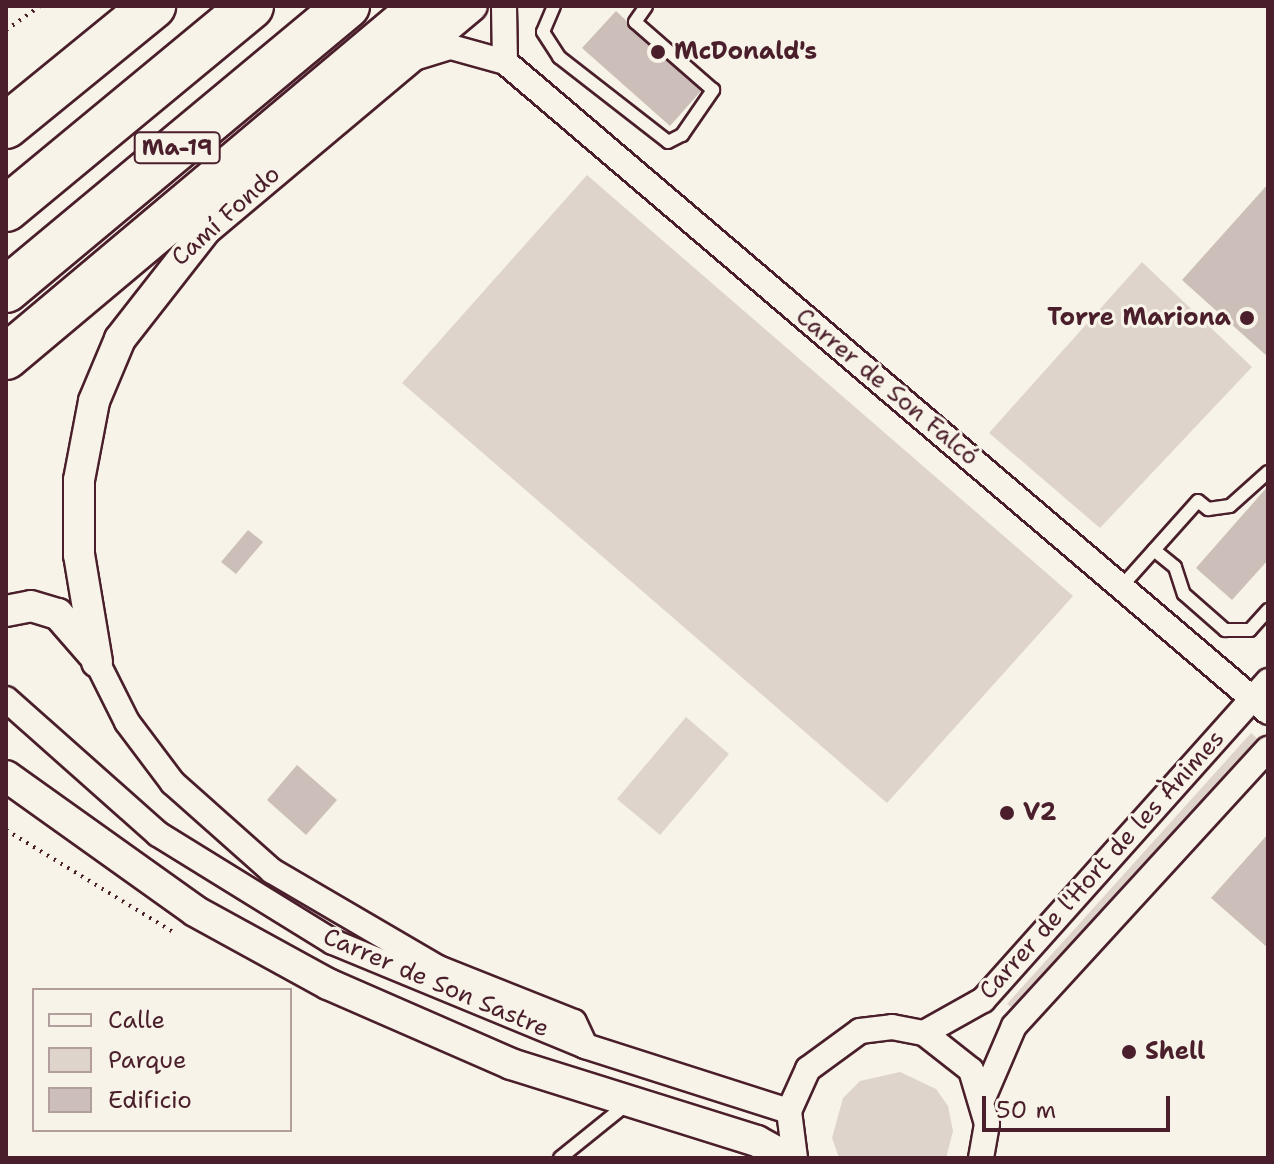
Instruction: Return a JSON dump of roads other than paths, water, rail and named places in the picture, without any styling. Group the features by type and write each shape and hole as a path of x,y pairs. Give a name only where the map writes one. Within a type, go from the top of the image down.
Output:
{"highway":[{"path":"6,126 153,6"},
{"name":"Ma-19","path":"6,209 251,6"},
{"name":"Ma-19","path":"6,290 347,6"},
{"path":"6,357 424,6"}],"street":[{"name":"Camí Fondo","path":"97,662 80,566 79,480 94,401 120,339 206,229 472,6"},
{"path":"404,62 451,47 505,62 504,6"},
{"name":"Carrer de Son Falcó","path":"505,62 1121,587 1263,697"},
{"path":"6,611 31,606 58,614 83,636 127,722 173,783 272,871 438,968 574,1022 585,1046"},
{"name":"Carrer de l'Hort de les Ànimes","path":"924,1033 983,1000 1263,697"},
{"name":"Carrer de Son Sastre","path":"6,699 158,834 245,893 388,968 585,1046 789,1111"},
{"name":"Carrer de l'Hort de les Ànimes","path":"983,1098 1014,1026 1268,749"},
{"path":"6,776 221,927 328,984 511,1064 757,1141 788,1158"},
{"path":"795,1158 789,1111 808,1069 831,1046 860,1031 924,1033 971,1070 983,1098 981,1158"}],"lane":[{"path":"554,6 543,32 559,57 668,142 682,135 713,90 635,22 646,6"},
{"path":"1121,587 1198,501 1208,509 1230,506 1268,472"},
{"path":"1154,550 1175,567 1184,594 1225,630 1250,630 1268,610"},
{"path":"6,792 96,841"},
{"path":"560,1158 629,1102"}],"place":[{"name":"McDonald's","path":"658,52"},
{"name":"Torre Mariona","path":"1247,318"},
{"name":"V2","path":"1007,813"},
{"name":"Shell","path":"1129,1052"}]}
